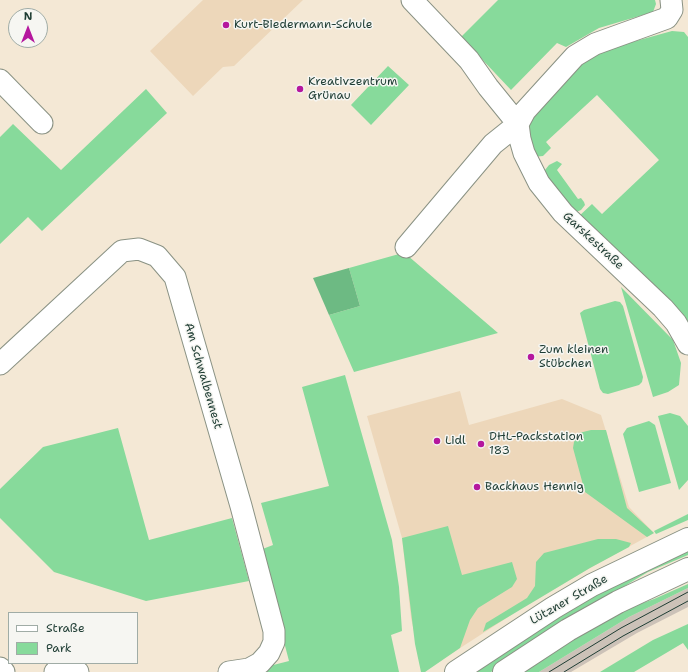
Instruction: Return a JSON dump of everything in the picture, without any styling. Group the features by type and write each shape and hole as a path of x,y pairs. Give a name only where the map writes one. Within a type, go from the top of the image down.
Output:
{"main road":[{"name":"Lützner Straße","path":"456,672 529,623 586,589 688,539"},
{"path":"504,672 568,630 618,602 688,569"}],"street":[{"name":"Garskestraße","path":"412,0 469,60 488,87 518,124 524,153 539,183 558,207 663,308 676,323 688,344"},
{"path":"406,247 493,144 518,124 525,111 575,56 594,44 667,18 672,5"},
{"path":"0,80 42,123"},
{"name":"Am Schwalbennest","path":"0,364 122,251 139,249 157,256 175,277 241,506 274,631 274,642 269,653 260,663 249,669 229,672"},
{"path":"0,668 4,672"},
{"path":"56,672 63,670 78,672"}],"shaded area":[{"name":"Kurt-Biedermann-Schule","path":"203,0 303,0 234,66 223,67 193,96 150,51"},
{"path":"460,391 469,425 562,399 601,415 629,507 654,533 590,568 519,610 423,672 411,618 402,538 367,416"},
{"path":"688,588 688,607 637,633 571,672 539,672 629,617"}],"green space":[{"path":"498,0 655,0 656,4 653,12 599,28 566,47 557,43 511,90 461,37"},
{"path":"672,31 684,32 688,37 688,326 578,217 592,204 602,214 659,160 597,95 546,142 551,148 543,156 533,157 528,144 529,124 538,103 588,59 614,47"},
{"path":"388,66 409,85 371,125 351,105"},
{"path":"146,89 167,113 42,231 28,217 0,244 0,137 13,124 61,170"},
{"path":"557,161 562,164 557,170 578,199 581,198 585,205 581,210 574,213 545,176 545,170 549,165"},
{"path":"399,254 407,255 498,333 354,372 329,315 360,306 349,268"},
{"path":"349,268 360,306 329,315 313,278"},
{"path":"621,287 673,340 681,363 679,385 668,392 653,397"},
{"path":"615,301 620,302 623,306 643,377 642,382 639,385 608,394 603,393 600,389 580,313 584,310"},
{"path":"345,375 392,540 399,587 402,631 391,635 399,672 246,672 289,661 260,550 273,545 261,503 329,486 302,387"},
{"path":"670,413 680,416 688,426 688,480 679,490 658,416"},
{"path":"649,421 655,425 671,483 639,492 623,434 627,428"},
{"path":"118,428 149,540 232,518 249,581 146,601 54,572 0,518 0,489 43,447"},
{"path":"591,430 606,430 627,508 654,533 647,537 585,492 573,448 574,442 579,433"},
{"path":"688,514 688,520 656,534 654,531"},
{"path":"448,526 462,575 512,562 517,579 512,587 478,608 470,620 460,648 425,672 421,672 415,644 402,538"},
{"path":"598,539 616,539 631,543 629,547 590,568 483,632 486,623 527,598 535,586 536,562 544,553"},
{"path":"688,547 688,555 648,572 491,672 468,672 563,610"},
{"path":"688,584 688,588 629,617 539,672 517,672 620,611 654,599"},
{"path":"688,624 688,650 683,643 634,672 600,672 653,640"}],"tram line":[{"path":"549,672 621,628 688,592"},
{"path":"564,672 623,636 688,601"}],"place":[{"name":"Kurt-Biedermann-Schule","path":"226,25"},
{"name":"Kreativzentrum Grünau","path":"300,89"},
{"name":"Zum kleinen Stübchen","path":"531,357"},
{"name":"Lidl","path":"437,441"},
{"name":"DHL-Packstation 183","path":"481,444"},
{"name":"Backhaus Hennig","path":"477,487"}]}
